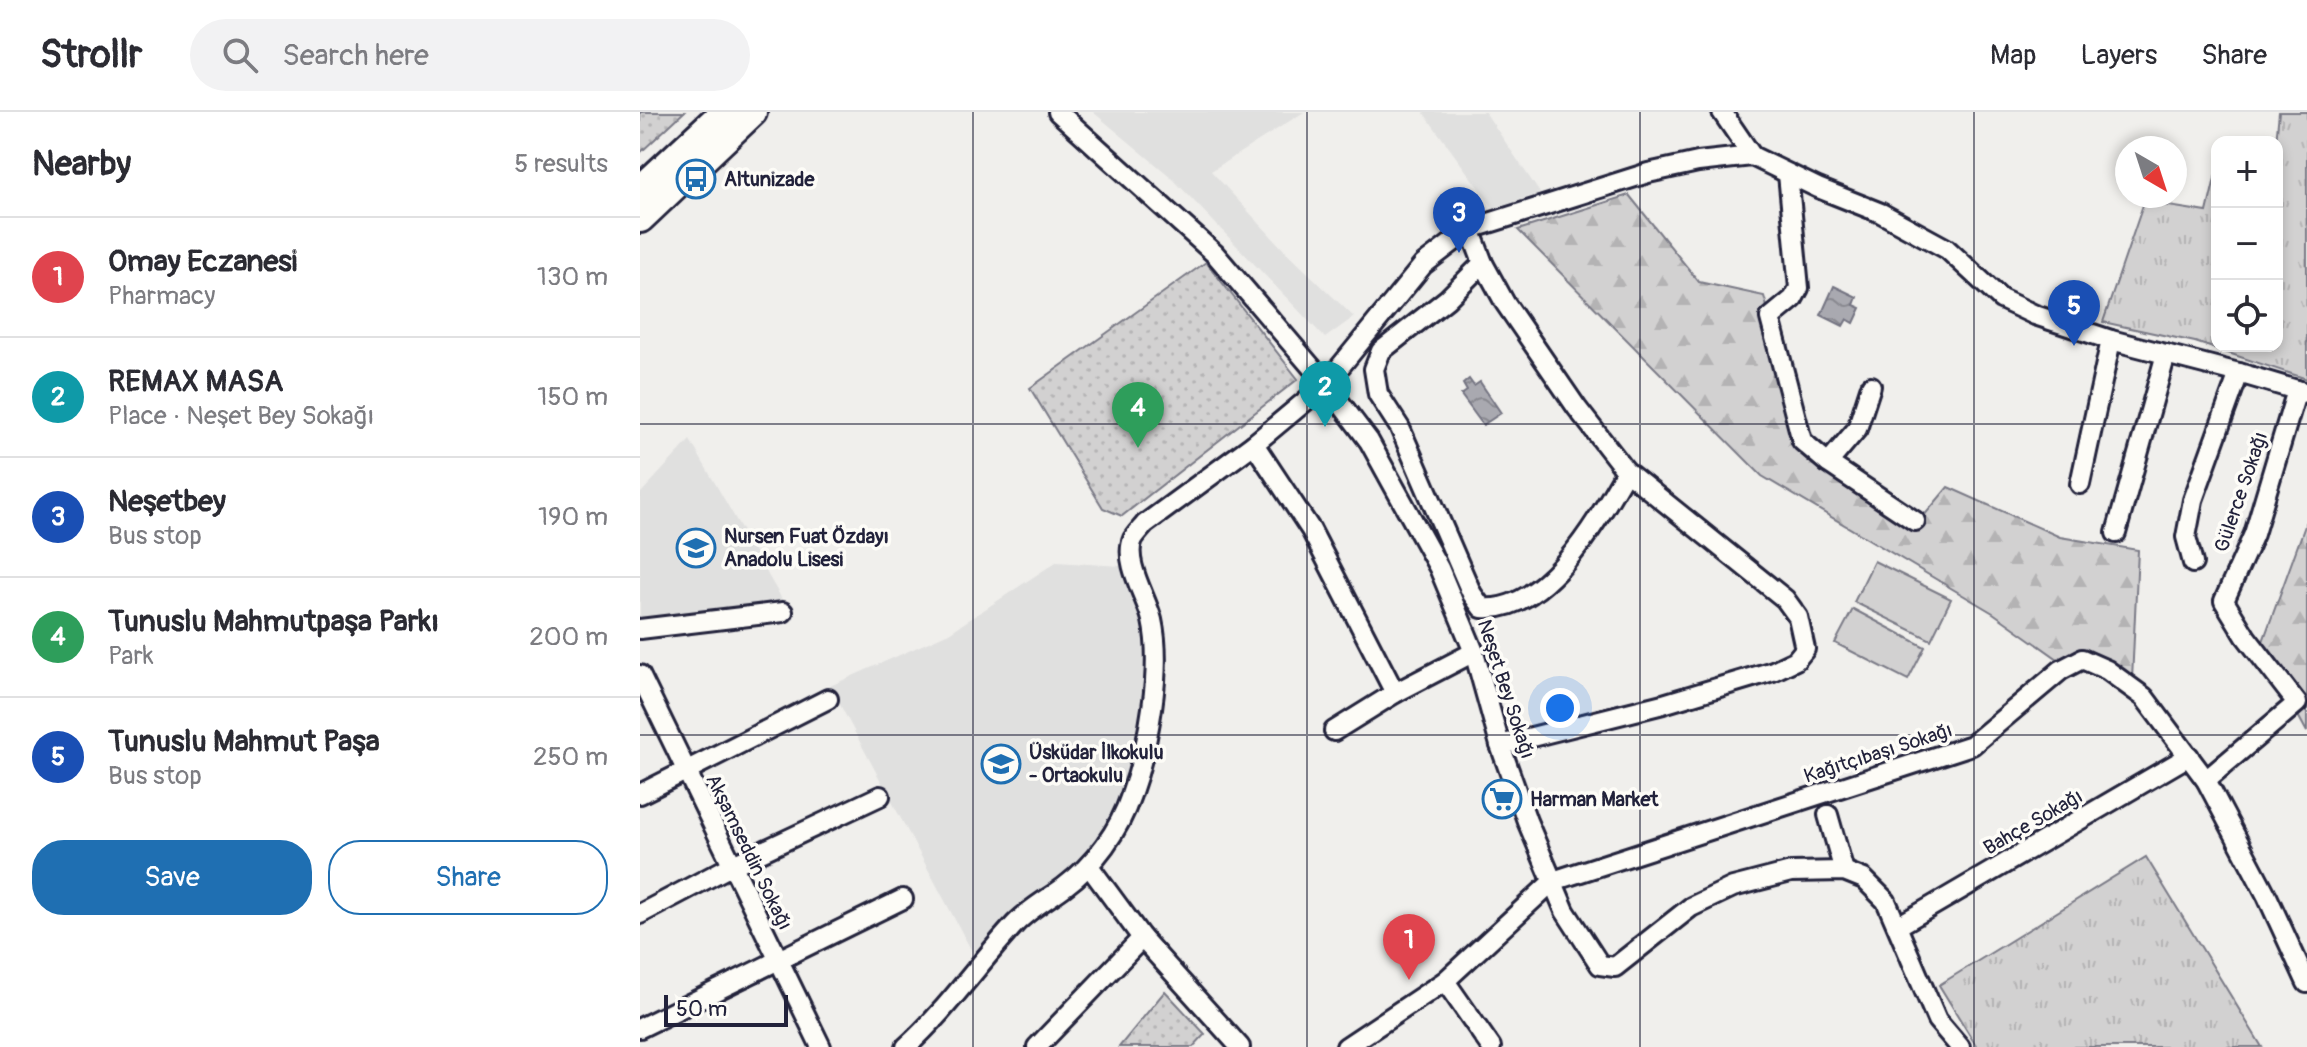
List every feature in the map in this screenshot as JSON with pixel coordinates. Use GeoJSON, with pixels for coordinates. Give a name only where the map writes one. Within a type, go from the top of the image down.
{"type":"FeatureCollection","features":[{"type":"Feature","properties":{"kind":"highway"},"geometry":{"type":"LineString","coordinates":[[640,169],[697,112]]}},
{"type":"Feature","properties":{"kind":"highway"},"geometry":{"type":"LineString","coordinates":[[640,192],[726,112]]}},
{"type":"Feature","properties":{"kind":"main road"},"geometry":{"type":"LineString","coordinates":[[640,218],[752,112]]}},
{"type":"Feature","properties":{"kind":"street","name":"Neşet Bey Sokağı"},"geometry":{"type":"LineString","coordinates":[[1058,112],[1215,254],[1326,384],[1369,441],[1439,568],[1474,652],[1500,745],[1565,911],[1600,965],[1615,967],[1691,907],[1733,887],[1791,872],[1844,871]]}},
{"type":"Feature","properties":{"kind":"street"},"geometry":{"type":"LineString","coordinates":[[1722,112],[1752,156],[1881,213],[1947,249],[2001,299],[2035,315],[2111,340],[2302,392]]}},
{"type":"Feature","properties":{"kind":"street"},"geometry":{"type":"LineString","coordinates":[[906,1047],[933,1023],[971,974],[1022,917],[1089,866],[1118,827],[1131,795],[1155,680],[1152,619],[1131,554],[1133,540],[1145,524],[1254,444],[1326,384],[1423,265],[1470,229],[1648,173],[1698,162],[1752,156]]}},
{"type":"Feature","properties":{"kind":"street"},"geometry":{"type":"LineString","coordinates":[[1788,174],[1799,288],[1793,299],[1770,318],[1802,441],[1828,463],[1915,521]]}},
{"type":"Feature","properties":{"kind":"street"},"geometry":{"type":"LineString","coordinates":[[1470,229],[1483,263],[1505,303],[1568,395],[1626,471],[1785,599],[1798,617],[1805,649],[1796,660],[1773,671],[1663,704],[1500,745]]}},
{"type":"Feature","properties":{"kind":"street"},"geometry":{"type":"LineString","coordinates":[[1483,263],[1447,299],[1381,351],[1374,369],[1378,394],[1400,428],[1472,594],[1482,608],[1498,610],[1536,589],[1557,572],[1593,529],[1626,471]]}},
{"type":"Feature","properties":{"kind":"street"},"geometry":{"type":"LineString","coordinates":[[2080,484],[2111,340]]}},
{"type":"Feature","properties":{"kind":"street"},"geometry":{"type":"LineString","coordinates":[[2116,533],[2166,354]]}},
{"type":"Feature","properties":{"kind":"street"},"geometry":{"type":"LineString","coordinates":[[2193,563],[2186,537],[2193,500],[2239,373]]}},
{"type":"Feature","properties":{"kind":"street"},"geometry":{"type":"LineString","coordinates":[[1828,463],[1857,429],[1871,386]]}},
{"type":"Feature","properties":{"kind":"street","name":"Gülerce Sokağı"},"geometry":{"type":"LineString","coordinates":[[2206,780],[2297,703],[2246,637],[2224,601],[2254,534],[2302,392]]}},
{"type":"Feature","properties":{"kind":"street"},"geometry":{"type":"LineString","coordinates":[[1254,444],[1311,530],[1395,693]]}},
{"type":"Feature","properties":{"kind":"street"},"geometry":{"type":"LineString","coordinates":[[640,629],[783,612]]}},
{"type":"Feature","properties":{"kind":"street"},"geometry":{"type":"LineString","coordinates":[[1334,731],[1395,693],[1474,652]]}},
{"type":"Feature","properties":{"kind":"street","name":"Kağıtçıbaşı Sokağı"},"geometry":{"type":"LineString","coordinates":[[1553,881],[1972,745],[2061,670],[2082,659],[2107,670],[2144,697],[2206,780],[2267,896],[2307,983]]}},
{"type":"Feature","properties":{"kind":"street","name":"Akşamseddin Sokağı"},"geometry":{"type":"LineString","coordinates":[[642,683],[821,1047]]}},
{"type":"Feature","properties":{"kind":"street"},"geometry":{"type":"LineString","coordinates":[[640,794],[828,699]]}},
{"type":"Feature","properties":{"kind":"street","name":"Bahçe Sokağı"},"geometry":{"type":"LineString","coordinates":[[1898,926],[2189,756]]}},
{"type":"Feature","properties":{"kind":"street"},"geometry":{"type":"LineString","coordinates":[[640,914],[731,866],[880,796]]}},
{"type":"Feature","properties":{"kind":"street"},"geometry":{"type":"LineString","coordinates":[[1828,815],[1844,871],[1864,879],[1886,901],[1937,1020],[1960,1047]]}},
{"type":"Feature","properties":{"kind":"street"},"geometry":{"type":"LineString","coordinates":[[1089,866],[1142,938],[1240,1047]]}},
{"type":"Feature","properties":{"kind":"street"},"geometry":{"type":"LineString","coordinates":[[1346,1047],[1445,981],[1553,881]]}},
{"type":"Feature","properties":{"kind":"street"},"geometry":{"type":"LineString","coordinates":[[640,1028],[903,899]]}},
{"type":"Feature","properties":{"kind":"street"},"geometry":{"type":"LineString","coordinates":[[1037,1047],[1142,938]]}},
{"type":"Feature","properties":{"kind":"street"},"geometry":{"type":"LineString","coordinates":[[1445,981],[1491,1047]]}},
{"type":"Feature","properties":{"kind":"shaded area"},"geometry":{"type":"Polygon","coordinates":[[[1093,112],[1304,112],[1211,171],[1284,250],[1354,317],[1325,338],[1171,177],[1093,112]]]}},
{"type":"Feature","properties":{"kind":"shaded area"},"geometry":{"type":"Polygon","coordinates":[[[1423,112],[1485,112],[1540,193],[1494,209],[1423,112]]]}},
{"type":"Feature","properties":{"kind":"shaded area","name":"Nursen Fuat Özdayı Anadolu Lisesi"},"geometry":{"type":"Polygon","coordinates":[[[690,440],[783,601],[640,618],[640,494],[690,440]]]}},
{"type":"Feature","properties":{"kind":"shaded area","name":"Üsküdar İlkokulu - Ortaokulu"},"geometry":{"type":"Polygon","coordinates":[[[1056,562],[1121,566],[1144,623],[1147,671],[1136,737],[1125,790],[1098,845],[1075,867],[1011,915],[975,957],[830,686],[949,633],[1056,562]]]}},
{"type":"Feature","properties":{"kind":"green space"},"geometry":{"type":"Polygon","coordinates":[[[640,112],[684,112],[640,153],[640,112]]]}},
{"type":"Feature","properties":{"kind":"green space"},"geometry":{"type":"Polygon","coordinates":[[[2279,112],[2307,112],[2307,379],[2225,352],[2283,352],[2283,136],[2277,136],[2279,112]]]}},
{"type":"Feature","properties":{"kind":"green space"},"geometry":{"type":"Polygon","coordinates":[[[1629,195],[1699,282],[1764,296],[1807,448],[1923,517],[1948,487],[2060,537],[2138,550],[2132,680],[2058,659],[1993,613],[1762,476],[1518,230],[1629,195]]]}},
{"type":"Feature","properties":{"kind":"green space"},"geometry":{"type":"Polygon","coordinates":[[[2211,195],[2211,347],[2103,322],[2142,208],[2182,208],[2207,212],[2211,195]]]}},
{"type":"Feature","properties":{"kind":"green space"},"geometry":{"type":"Polygon","coordinates":[[[1206,262],[1298,379],[1122,516],[1103,508],[1030,388],[1206,262]]]}},
{"type":"Feature","properties":{"kind":"green space"},"geometry":{"type":"Polygon","coordinates":[[[2307,520],[2307,732],[2261,647],[2307,520]]]}},
{"type":"Feature","properties":{"kind":"green space"},"geometry":{"type":"Polygon","coordinates":[[[1874,561],[1951,599],[1931,640],[1854,602],[1874,561]]]}},
{"type":"Feature","properties":{"kind":"green space"},"geometry":{"type":"Polygon","coordinates":[[[1853,609],[1925,647],[1908,680],[1835,643],[1853,609]]]}},
{"type":"Feature","properties":{"kind":"green space"},"geometry":{"type":"Polygon","coordinates":[[[2146,857],[2262,1047],[1977,1047],[1939,985],[2146,857]]]}},
{"type":"Feature","properties":{"kind":"green space"},"geometry":{"type":"Polygon","coordinates":[[[1165,991],[1205,1034],[1193,1047],[1119,1047],[1165,991]]]}},
{"type":"Feature","properties":{"kind":"water"},"geometry":{"type":"Polygon","coordinates":[[[1834,286],[1857,297],[1854,305],[1861,308],[1854,323],[1847,319],[1843,326],[1821,315],[1834,286]]]}},
{"type":"Feature","properties":{"kind":"water"},"geometry":{"type":"Polygon","coordinates":[[[1469,379],[1474,386],[1480,382],[1501,413],[1483,425],[1461,395],[1467,391],[1463,384],[1469,379]]]}},
{"type":"Feature","properties":{"kind":"place","name":"Altunizade"},"geometry":{"type":"Point","coordinates":[696,179]}},
{"type":"Feature","properties":{"kind":"place","name":"Neşetbey"},"geometry":{"type":"Point","coordinates":[1459,253]}},
{"type":"Feature","properties":{"kind":"place","name":"Tunuslu Mahmut Paşa"},"geometry":{"type":"Point","coordinates":[2074,346]}},
{"type":"Feature","properties":{"kind":"place","name":"REMAX MASA"},"geometry":{"type":"Point","coordinates":[1325,427]}},
{"type":"Feature","properties":{"kind":"place","name":"Tunuslu Mahmutpaşa Parkı"},"geometry":{"type":"Point","coordinates":[1138,448]}},
{"type":"Feature","properties":{"kind":"place","name":"Nursen Fuat Özdayı Anadolu Lisesi"},"geometry":{"type":"Point","coordinates":[696,548]}},
{"type":"Feature","properties":{"kind":"place","name":"Üsküdar İlkokulu - Ortaokulu"},"geometry":{"type":"Point","coordinates":[1001,764]}},
{"type":"Feature","properties":{"kind":"place","name":"Harman Market"},"geometry":{"type":"Point","coordinates":[1502,799]}},
{"type":"Feature","properties":{"kind":"place","name":"Omay Eczanesi"},"geometry":{"type":"Point","coordinates":[1409,980]}}]}
